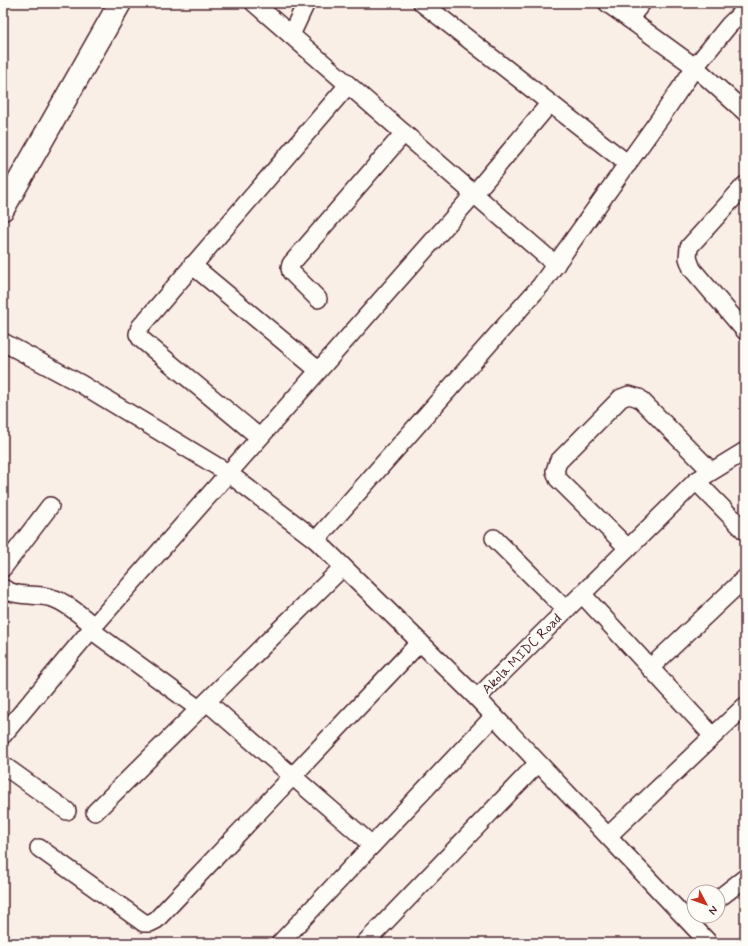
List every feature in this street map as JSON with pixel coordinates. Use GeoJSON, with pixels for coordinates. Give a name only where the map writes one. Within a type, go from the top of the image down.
{"type":"FeatureCollection","features":[{"type":"Feature","properties":{"kind":"main road"},"geometry":{"type":"LineString","coordinates":[[3,209],[120,3]]}},
{"type":"Feature","properties":{"kind":"street"},"geometry":{"type":"LineString","coordinates":[[254,3],[556,265]]}},
{"type":"Feature","properties":{"kind":"street"},"geometry":{"type":"LineString","coordinates":[[291,35],[306,3]]}},
{"type":"Feature","properties":{"kind":"street"},"geometry":{"type":"LineString","coordinates":[[422,3],[628,164]]}},
{"type":"Feature","properties":{"kind":"street"},"geometry":{"type":"LineString","coordinates":[[607,3],[695,67],[745,112]]}},
{"type":"Feature","properties":{"kind":"street"},"geometry":{"type":"LineString","coordinates":[[629,19],[642,3]]}},
{"type":"Feature","properties":{"kind":"street"},"geometry":{"type":"LineString","coordinates":[[316,540],[541,285],[686,83],[695,67],[729,25],[745,10]]}},
{"type":"Feature","properties":{"kind":"street"},"geometry":{"type":"LineString","coordinates":[[259,437],[142,339],[138,334],[140,327],[192,265],[348,84]]}},
{"type":"Feature","properties":{"kind":"street"},"geometry":{"type":"LineString","coordinates":[[3,734],[92,628],[474,194],[550,103]]}},
{"type":"Feature","properties":{"kind":"street"},"geometry":{"type":"LineString","coordinates":[[318,299],[291,272],[291,264],[404,133]]}},
{"type":"Feature","properties":{"kind":"street"},"geometry":{"type":"LineString","coordinates":[[745,185],[689,247],[688,258],[692,269],[745,331]]}},
{"type":"Feature","properties":{"kind":"street"},"geometry":{"type":"LineString","coordinates":[[192,265],[318,370]]}},
{"type":"Feature","properties":{"kind":"street"},"geometry":{"type":"LineString","coordinates":[[3,342],[81,384],[228,472],[316,540],[477,698]]}},
{"type":"Feature","properties":{"kind":"street"},"geometry":{"type":"LineString","coordinates":[[628,548],[558,479],[555,471],[558,462],[621,398],[629,395],[639,398],[711,472]]}},
{"type":"Feature","properties":{"kind":"street","name":"Akola MIDC Road"},"geometry":{"type":"LineString","coordinates":[[686,913],[608,836],[477,698],[696,481],[745,451]]}},
{"type":"Feature","properties":{"kind":"street"},"geometry":{"type":"LineString","coordinates":[[696,481],[745,531]]}},
{"type":"Feature","properties":{"kind":"street"},"geometry":{"type":"LineString","coordinates":[[3,568],[50,506]]}},
{"type":"Feature","properties":{"kind":"street"},"geometry":{"type":"LineString","coordinates":[[494,538],[566,610]]}},
{"type":"Feature","properties":{"kind":"street"},"geometry":{"type":"LineString","coordinates":[[95,812],[344,567]]}},
{"type":"Feature","properties":{"kind":"street"},"geometry":{"type":"LineString","coordinates":[[650,668],[745,578]]}},
{"type":"Feature","properties":{"kind":"street"},"geometry":{"type":"LineString","coordinates":[[3,588],[16,594],[48,597],[63,603],[92,628],[203,706],[293,776],[372,845]]}},
{"type":"Feature","properties":{"kind":"street"},"geometry":{"type":"LineString","coordinates":[[582,594],[713,736]]}},
{"type":"Feature","properties":{"kind":"street"},"geometry":{"type":"LineString","coordinates":[[39,848],[144,923],[150,923],[156,920],[420,642]]}},
{"type":"Feature","properties":{"kind":"street"},"geometry":{"type":"LineString","coordinates":[[608,836],[745,706]]}},
{"type":"Feature","properties":{"kind":"street"},"geometry":{"type":"LineString","coordinates":[[280,943],[494,716]]}},
{"type":"Feature","properties":{"kind":"street"},"geometry":{"type":"LineString","coordinates":[[365,943],[538,763]]}},
{"type":"Feature","properties":{"kind":"street"},"geometry":{"type":"LineString","coordinates":[[3,765],[67,811]]}},
{"type":"Feature","properties":{"kind":"street"},"geometry":{"type":"LineString","coordinates":[[726,893],[745,878]]}},
{"type":"Feature","properties":{"kind":"street","name":"Akola MIDC Road"},"geometry":{"type":"LineString","coordinates":[[696,924],[709,943]]}}]}
